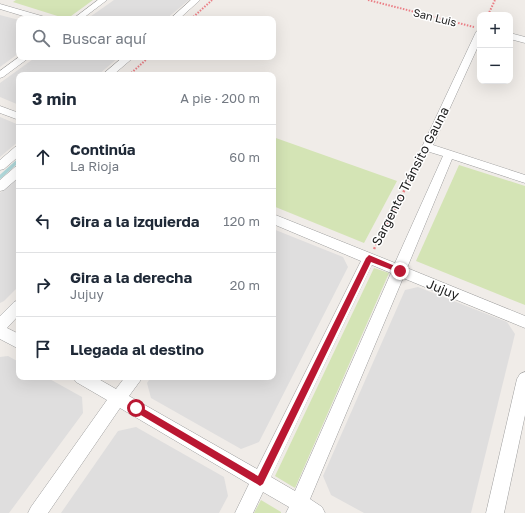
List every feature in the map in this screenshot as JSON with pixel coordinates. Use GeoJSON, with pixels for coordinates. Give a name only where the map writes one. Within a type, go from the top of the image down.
{"type":"FeatureCollection","features":[{"type":"Feature","properties":{"kind":"street"},"geometry":{"type":"LineString","coordinates":[[0,5],[8,0]]}},
{"type":"Feature","properties":{"kind":"street"},"geometry":{"type":"LineString","coordinates":[[81,16],[103,0]]}},
{"type":"Feature","properties":{"kind":"street"},"geometry":{"type":"LineString","coordinates":[[177,16],[196,0]]}},
{"type":"Feature","properties":{"kind":"street"},"geometry":{"type":"LineString","coordinates":[[0,5],[33,16]]}},
{"type":"Feature","properties":{"kind":"street"},"geometry":{"type":"LineString","coordinates":[[513,37],[525,40]]}},
{"type":"Feature","properties":{"kind":"street","name":"Sargento Tránsito Gauna"},"geometry":{"type":"LineString","coordinates":[[427,147],[477,39]]}},
{"type":"Feature","properties":{"kind":"street"},"geometry":{"type":"LineString","coordinates":[[0,75],[21,60]]}},
{"type":"Feature","properties":{"kind":"street"},"geometry":{"type":"LineString","coordinates":[[110,72],[125,60]]}},
{"type":"Feature","properties":{"kind":"street"},"geometry":{"type":"LineString","coordinates":[[0,109],[16,116]]}},
{"type":"Feature","properties":{"kind":"street"},"geometry":{"type":"LineString","coordinates":[[427,147],[525,179]]}},
{"type":"Feature","properties":{"kind":"street"},"geometry":{"type":"LineString","coordinates":[[0,166],[16,153]]}},
{"type":"Feature","properties":{"kind":"street","name":"Sargento Tránsito Gauna"},"geometry":{"type":"LineString","coordinates":[[297,508],[449,154]]}},
{"type":"Feature","properties":{"kind":"street"},"geometry":{"type":"LineString","coordinates":[[0,187],[16,173]]}},
{"type":"Feature","properties":{"kind":"street","name":"Jujuy"},"geometry":{"type":"LineString","coordinates":[[276,220],[525,322]]}},
{"type":"Feature","properties":{"kind":"street","name":"Sargento Tránsito Gauna"},"geometry":{"type":"LineString","coordinates":[[244,513],[369,258]]}},
{"type":"Feature","properties":{"kind":"street"},"geometry":{"type":"LineString","coordinates":[[0,325],[16,309]]}},
{"type":"Feature","properties":{"kind":"street"},"geometry":{"type":"LineString","coordinates":[[0,331],[16,340]]}},
{"type":"Feature","properties":{"kind":"street"},"geometry":{"type":"LineString","coordinates":[[495,513],[525,379]]}},
{"type":"Feature","properties":{"kind":"street"},"geometry":{"type":"LineString","coordinates":[[86,380],[260,481],[297,508],[316,513]]}},
{"type":"Feature","properties":{"kind":"street"},"geometry":{"type":"LineString","coordinates":[[37,513],[118,398],[133,380]]}},
{"type":"Feature","properties":{"kind":"path"},"geometry":{"type":"LineString","coordinates":[[194,16],[212,0]]}},
{"type":"Feature","properties":{"kind":"path","name":"San Luis"},"geometry":{"type":"LineString","coordinates":[[368,0],[477,27]]}},
{"type":"Feature","properties":{"kind":"path"},"geometry":{"type":"LineString","coordinates":[[489,12],[495,0]]}},
{"type":"Feature","properties":{"kind":"path"},"geometry":{"type":"LineString","coordinates":[[132,72],[146,60]]}},
{"type":"Feature","properties":{"kind":"path","name":"Sargento Tránsito Gauna"},"geometry":{"type":"LineString","coordinates":[[369,258],[427,147]]}},
{"type":"Feature","properties":{"kind":"shaded area"},"geometry":{"type":"Polygon","coordinates":[[[114,0],[189,0],[170,16],[91,16],[114,0]]]}},
{"type":"Feature","properties":{"kind":"shaded area"},"geometry":{"type":"Polygon","coordinates":[[[0,15],[16,19],[16,55],[0,67],[0,15]]]}},
{"type":"Feature","properties":{"kind":"shaded area"},"geometry":{"type":"Polygon","coordinates":[[[32,60],[116,60],[102,72],[16,72],[16,104],[0,97],[0,83],[32,60]]]}},
{"type":"Feature","properties":{"kind":"shaded area"},"geometry":{"type":"Polygon","coordinates":[[[0,117],[16,124],[16,144],[0,157],[0,117]]]}},
{"type":"Feature","properties":{"kind":"shaded area"},"geometry":{"type":"Polygon","coordinates":[[[16,179],[16,289],[0,303],[0,193],[16,179]]]}},
{"type":"Feature","properties":{"kind":"shaded area"},"geometry":{"type":"Polygon","coordinates":[[[276,230],[343,257],[348,267],[259,442],[241,449],[151,398],[147,383],[149,380],[276,380],[276,230]]]}},
{"type":"Feature","properties":{"kind":"shaded area"},"geometry":{"type":"Polygon","coordinates":[[[418,287],[507,322],[515,334],[471,513],[364,513],[331,495],[323,476],[405,290],[418,287]]]}},
{"type":"Feature","properties":{"kind":"shaded area"},"geometry":{"type":"Polygon","coordinates":[[[8,356],[16,360],[16,380],[51,380],[82,397],[83,413],[9,513],[0,513],[0,357],[8,356]]]}},
{"type":"Feature","properties":{"kind":"shaded area"},"geometry":{"type":"Polygon","coordinates":[[[136,427],[224,477],[228,496],[219,513],[61,513],[118,431],[136,427]]]}},
{"type":"Feature","properties":{"kind":"green space"},"geometry":{"type":"Polygon","coordinates":[[[16,0],[93,0],[71,16],[57,16],[13,2],[16,0]]]}},
{"type":"Feature","properties":{"kind":"green space"},"geometry":{"type":"Polygon","coordinates":[[[276,138],[397,181],[364,243],[276,207],[276,138]]]}},
{"type":"Feature","properties":{"kind":"green space"},"geometry":{"type":"Polygon","coordinates":[[[459,165],[525,186],[525,305],[416,261],[459,165]]]}},
{"type":"Feature","properties":{"kind":"green space"},"geometry":{"type":"Polygon","coordinates":[[[374,268],[389,273],[295,488],[275,476],[374,268]]]}},
{"type":"Feature","properties":{"kind":"green space"},"geometry":{"type":"Polygon","coordinates":[[[261,500],[281,512],[281,513],[254,513],[261,500]]]}},
{"type":"Feature","properties":{"kind":"waterway"},"geometry":{"type":"LineString","coordinates":[[0,177],[16,163]]}},
{"type":"Feature","properties":{"kind":"route"},"geometry":{"type":"LineString","coordinates":[[136,408],[260,481],[369,258],[400,271]]}}]}
